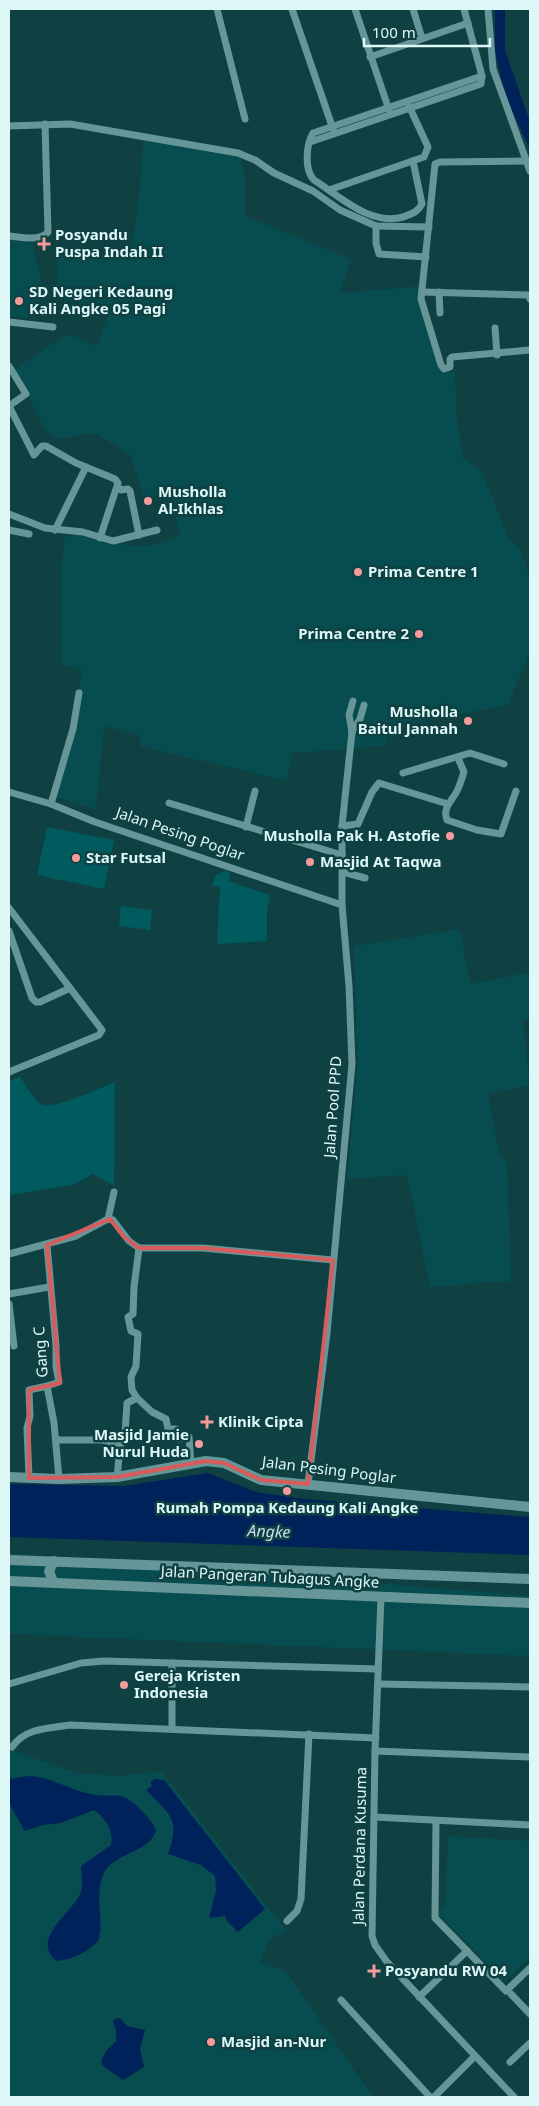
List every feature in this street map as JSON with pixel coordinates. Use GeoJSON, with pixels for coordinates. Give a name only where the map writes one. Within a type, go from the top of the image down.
{"type":"FeatureCollection","features":[{"type":"Feature","properties":{"kind":"main road","name":"Jalan Pesing Poglar"},"geometry":{"type":"LineString","coordinates":[[9,1478],[117,1477],[206,1460],[224,1463],[261,1480],[530,1507]]}},
{"type":"Feature","properties":{"kind":"main road","name":"Jalan Pangeran Tubagus Angke"},"geometry":{"type":"LineString","coordinates":[[9,1560],[530,1579]]}},
{"type":"Feature","properties":{"kind":"main road"},"geometry":{"type":"LineString","coordinates":[[53,1582],[49,1571],[54,1561]]}},
{"type":"Feature","properties":{"kind":"main road","name":"Jalan Pangeran Tubagus Angke"},"geometry":{"type":"LineString","coordinates":[[9,1581],[530,1603]]}},
{"type":"Feature","properties":{"kind":"street"},"geometry":{"type":"LineString","coordinates":[[217,9],[245,119]]}},
{"type":"Feature","properties":{"kind":"street"},"geometry":{"type":"LineString","coordinates":[[292,9],[333,129]]}},
{"type":"Feature","properties":{"kind":"street"},"geometry":{"type":"LineString","coordinates":[[355,9],[390,114]]}},
{"type":"Feature","properties":{"kind":"street"},"geometry":{"type":"LineString","coordinates":[[413,9],[422,38]]}},
{"type":"Feature","properties":{"kind":"street"},"geometry":{"type":"LineString","coordinates":[[413,161],[422,202],[419,210],[390,220],[373,218],[314,180],[308,172],[312,134],[411,108],[480,84],[482,76],[464,9]]}},
{"type":"Feature","properties":{"kind":"street"},"geometry":{"type":"LineString","coordinates":[[488,9],[493,69],[530,171]]}},
{"type":"Feature","properties":{"kind":"street"},"geometry":{"type":"LineString","coordinates":[[370,56],[468,23]]}},
{"type":"Feature","properties":{"kind":"street"},"geometry":{"type":"LineString","coordinates":[[333,129],[387,107],[482,76]]}},
{"type":"Feature","properties":{"kind":"street"},"geometry":{"type":"LineString","coordinates":[[330,190],[424,157],[428,149],[411,108],[406,101]]}},
{"type":"Feature","properties":{"kind":"street"},"geometry":{"type":"LineString","coordinates":[[9,236],[33,238],[47,234],[45,124]]}},
{"type":"Feature","properties":{"kind":"street"},"geometry":{"type":"LineString","coordinates":[[9,126],[70,124],[113,130],[238,154],[255,160],[274,173],[313,191],[340,210],[376,226],[428,227]]}},
{"type":"Feature","properties":{"kind":"street"},"geometry":{"type":"LineString","coordinates":[[526,161],[437,162],[428,227],[422,307],[442,367],[447,369],[450,367],[450,359],[452,357],[497,355],[530,350]]}},
{"type":"Feature","properties":{"kind":"street"},"geometry":{"type":"LineString","coordinates":[[376,226],[376,243],[379,254],[426,256]]}},
{"type":"Feature","properties":{"kind":"street"},"geometry":{"type":"LineString","coordinates":[[422,292],[528,295],[530,299]]}},
{"type":"Feature","properties":{"kind":"street"},"geometry":{"type":"LineString","coordinates":[[439,292],[440,313]]}},
{"type":"Feature","properties":{"kind":"street"},"geometry":{"type":"LineString","coordinates":[[9,322],[54,327]]}},
{"type":"Feature","properties":{"kind":"street"},"geometry":{"type":"LineString","coordinates":[[495,328],[497,355]]}},
{"type":"Feature","properties":{"kind":"street"},"geometry":{"type":"LineString","coordinates":[[9,366],[26,394],[9,406],[34,455],[43,446],[115,479],[118,483],[100,538]]}},
{"type":"Feature","properties":{"kind":"street"},"geometry":{"type":"LineString","coordinates":[[55,530],[86,467]]}},
{"type":"Feature","properties":{"kind":"street"},"geometry":{"type":"LineString","coordinates":[[118,487],[121,490],[128,489],[130,491],[139,535]]}},
{"type":"Feature","properties":{"kind":"street"},"geometry":{"type":"LineString","coordinates":[[9,514],[55,530],[83,532],[116,541],[157,530]]}},
{"type":"Feature","properties":{"kind":"street"},"geometry":{"type":"LineString","coordinates":[[9,530],[29,534]]}},
{"type":"Feature","properties":{"kind":"street"},"geometry":{"type":"LineString","coordinates":[[51,804],[73,729],[79,693]]}},
{"type":"Feature","properties":{"kind":"street","name":"Jalan Pool PPD"},"geometry":{"type":"LineString","coordinates":[[308,1484],[327,1333],[352,1064],[349,986],[342,905],[342,826],[352,732],[349,715],[353,701]]}},
{"type":"Feature","properties":{"kind":"street","name":"Jalan Pool PPD"},"geometry":{"type":"LineString","coordinates":[[352,732],[360,719],[364,705]]}},
{"type":"Feature","properties":{"kind":"street"},"geometry":{"type":"LineString","coordinates":[[403,773],[470,753],[504,764]]}},
{"type":"Feature","properties":{"kind":"street"},"geometry":{"type":"LineString","coordinates":[[458,758],[464,772],[457,791],[448,804],[447,820],[499,835],[502,833],[516,791]]}},
{"type":"Feature","properties":{"kind":"street"},"geometry":{"type":"LineString","coordinates":[[342,826],[358,824],[372,792],[379,783],[448,804]]}},
{"type":"Feature","properties":{"kind":"street","name":"Jalan Pesing Poglar"},"geometry":{"type":"LineString","coordinates":[[9,792],[51,804],[95,822],[342,905]]}},
{"type":"Feature","properties":{"kind":"street"},"geometry":{"type":"LineString","coordinates":[[246,827],[255,792]]}},
{"type":"Feature","properties":{"kind":"street"},"geometry":{"type":"LineString","coordinates":[[169,803],[342,855]]}},
{"type":"Feature","properties":{"kind":"street"},"geometry":{"type":"LineString","coordinates":[[343,872],[365,878]]}},
{"type":"Feature","properties":{"kind":"street"},"geometry":{"type":"LineString","coordinates":[[9,908],[101,1028],[102,1032],[10,1072],[9,1063]]}},
{"type":"Feature","properties":{"kind":"street"},"geometry":{"type":"LineString","coordinates":[[9,931],[32,998],[36,1002],[40,1002],[70,988]]}},
{"type":"Feature","properties":{"kind":"street"},"geometry":{"type":"LineString","coordinates":[[108,1219],[114,1192]]}},
{"type":"Feature","properties":{"kind":"street"},"geometry":{"type":"LineString","coordinates":[[9,1254],[47,1246],[82,1234],[108,1219],[113,1220],[129,1242],[139,1248],[203,1248],[333,1260]]}},
{"type":"Feature","properties":{"kind":"street","name":"Gang C"},"geometry":{"type":"LineString","coordinates":[[47,1246],[49,1287],[56,1344],[56,1367],[59,1382],[47,1386],[56,1440],[59,1479]]}},
{"type":"Feature","properties":{"kind":"street"},"geometry":{"type":"LineString","coordinates":[[139,1248],[133,1314],[128,1317],[131,1331],[138,1334],[136,1366],[131,1377],[132,1390],[137,1398],[152,1412],[165,1419],[168,1429],[176,1429],[179,1439],[189,1438],[191,1464]]}},
{"type":"Feature","properties":{"kind":"street"},"geometry":{"type":"LineString","coordinates":[[9,1294],[49,1287]]}},
{"type":"Feature","properties":{"kind":"street"},"geometry":{"type":"LineString","coordinates":[[9,1304],[14,1346]]}},
{"type":"Feature","properties":{"kind":"street"},"geometry":{"type":"LineString","coordinates":[[29,1478],[27,1428],[30,1416],[29,1390],[47,1386]]}},
{"type":"Feature","properties":{"kind":"street"},"geometry":{"type":"LineString","coordinates":[[117,1477],[121,1444],[126,1434],[127,1403],[137,1398]]}},
{"type":"Feature","properties":{"kind":"street"},"geometry":{"type":"LineString","coordinates":[[56,1440],[102,1440],[121,1444]]}},
{"type":"Feature","properties":{"kind":"street","name":"Jalan Perdana Kusuma"},"geometry":{"type":"LineString","coordinates":[[381,1597],[375,1751],[372,1936],[381,1954],[511,2096]]}},
{"type":"Feature","properties":{"kind":"street"},"geometry":{"type":"LineString","coordinates":[[9,1684],[81,1663],[104,1661],[378,1669]]}},
{"type":"Feature","properties":{"kind":"street"},"geometry":{"type":"LineString","coordinates":[[172,1663],[172,1728]]}},
{"type":"Feature","properties":{"kind":"street"},"geometry":{"type":"LineString","coordinates":[[378,1684],[530,1687]]}},
{"type":"Feature","properties":{"kind":"street"},"geometry":{"type":"LineString","coordinates":[[12,1747],[25,1734],[70,1725],[376,1738]]}},
{"type":"Feature","properties":{"kind":"street"},"geometry":{"type":"LineString","coordinates":[[287,1921],[297,1911],[301,1899],[309,1734]]}},
{"type":"Feature","properties":{"kind":"street"},"geometry":{"type":"LineString","coordinates":[[375,1751],[530,1757]]}},
{"type":"Feature","properties":{"kind":"street"},"geometry":{"type":"LineString","coordinates":[[374,1817],[530,1825]]}},
{"type":"Feature","properties":{"kind":"street"},"geometry":{"type":"LineString","coordinates":[[436,1821],[434,1913],[439,1923],[530,2014]]}},
{"type":"Feature","properties":{"kind":"street"},"geometry":{"type":"LineString","coordinates":[[419,1997],[467,1951]]}},
{"type":"Feature","properties":{"kind":"street"},"geometry":{"type":"LineString","coordinates":[[508,1992],[530,1968]]}},
{"type":"Feature","properties":{"kind":"street"},"geometry":{"type":"LineString","coordinates":[[341,2000],[432,2097],[475,2056]]}},
{"type":"Feature","properties":{"kind":"street"},"geometry":{"type":"LineString","coordinates":[[510,2062],[530,2043]]}},
{"type":"Feature","properties":{"kind":"highlighted area"},"geometry":{"type":"Polygon","coordinates":[[[110,1219],[124,1237],[139,1248],[203,1248],[333,1260],[308,1484],[261,1480],[224,1463],[206,1461],[117,1477],[29,1478],[29,1390],[60,1383],[47,1245],[110,1219]]]}},
{"type":"Feature","properties":{"kind":"shaded area"},"geometry":{"type":"Polygon","coordinates":[[[144,136],[240,157],[245,175],[245,216],[351,259],[340,293],[423,286],[421,304],[444,371],[455,372],[457,419],[463,459],[481,470],[510,541],[519,546],[530,578],[530,652],[508,705],[388,728],[386,746],[292,753],[287,781],[140,746],[139,735],[104,726],[96,809],[51,796],[73,727],[82,670],[62,664],[61,572],[65,536],[88,534],[114,543],[144,547],[180,536],[169,489],[144,499],[130,454],[94,433],[59,439],[45,430],[15,369],[67,334],[97,346],[109,312],[58,298],[57,252],[130,260],[139,197],[144,136]]]}},
{"type":"Feature","properties":{"kind":"shaded area"},"geometry":{"type":"Polygon","coordinates":[[[9,239],[33,243],[42,286],[41,296],[27,318],[9,316],[9,239]]]}},
{"type":"Feature","properties":{"kind":"shaded area","name":"Star Futsal"},"geometry":{"type":"Polygon","coordinates":[[[47,827],[114,840],[104,889],[37,875],[47,827]]]}},
{"type":"Feature","properties":{"kind":"shaded area"},"geometry":{"type":"Polygon","coordinates":[[[227,870],[230,875],[229,881],[270,895],[267,911],[267,941],[217,944],[220,887],[212,886],[216,875],[227,870]]]}},
{"type":"Feature","properties":{"kind":"shaded area"},"geometry":{"type":"Polygon","coordinates":[[[121,906],[152,910],[150,930],[119,926],[121,906]]]}},
{"type":"Feature","properties":{"kind":"shaded area"},"geometry":{"type":"Polygon","coordinates":[[[460,929],[470,984],[530,972],[530,1019],[523,1021],[530,1085],[488,1094],[500,1156],[507,1162],[511,1281],[430,1287],[407,1175],[347,1179],[358,1062],[354,946],[460,929]]]}},
{"type":"Feature","properties":{"kind":"shaded area"},"geometry":{"type":"Polygon","coordinates":[[[20,1077],[35,1099],[41,1104],[47,1105],[66,1101],[115,1082],[114,1186],[93,1174],[73,1185],[9,1195],[9,1081],[20,1077]]]}},
{"type":"Feature","properties":{"kind":"shaded area"},"geometry":{"type":"Polygon","coordinates":[[[9,1553],[530,1596],[530,1656],[9,1634],[9,1553]]]}},
{"type":"Feature","properties":{"kind":"shaded area"},"geometry":{"type":"Polygon","coordinates":[[[9,1749],[77,1773],[118,1776],[161,1771],[287,1931],[270,1939],[260,1962],[286,1971],[373,2097],[9,2097],[9,1749]]]}},
{"type":"Feature","properties":{"kind":"shaded area"},"geometry":{"type":"Polygon","coordinates":[[[448,1836],[530,1841],[530,1957],[505,1982],[438,1914],[445,1905],[448,1836]]]}},
{"type":"Feature","properties":{"kind":"water"},"geometry":{"type":"Polygon","coordinates":[[[495,9],[505,9],[505,50],[530,122],[530,149],[505,95],[495,51],[495,9]]]}},
{"type":"Feature","properties":{"kind":"water","name":"Angke"},"geometry":{"type":"Polygon","coordinates":[[[208,1473],[256,1492],[305,1499],[530,1517],[530,1555],[9,1537],[9,1484],[124,1486],[208,1473]]]}},
{"type":"Feature","properties":{"kind":"water"},"geometry":{"type":"Polygon","coordinates":[[[29,1776],[47,1779],[99,1796],[124,1797],[143,1811],[156,1831],[152,1839],[146,1844],[108,1867],[100,1884],[100,1933],[98,1941],[79,1955],[63,1960],[57,1961],[50,1953],[48,1944],[50,1936],[80,1894],[82,1884],[81,1866],[111,1845],[111,1834],[105,1821],[94,1810],[61,1823],[43,1825],[25,1831],[9,1803],[9,1779],[29,1776]]]}},
{"type":"Feature","properties":{"kind":"water"},"geometry":{"type":"Polygon","coordinates":[[[155,1779],[164,1780],[265,1909],[238,1932],[227,1921],[225,1916],[209,1918],[216,1891],[215,1876],[201,1865],[168,1854],[173,1832],[171,1818],[146,1790],[152,1786],[150,1782],[155,1779]]]}},
{"type":"Feature","properties":{"kind":"water"},"geometry":{"type":"Polygon","coordinates":[[[120,2018],[127,2026],[145,2030],[140,2049],[144,2067],[123,2080],[103,2066],[101,2062],[106,2051],[116,2041],[116,2030],[113,2022],[115,2019],[120,2018]]]}},
{"type":"Feature","properties":{"kind":"place","name":"Posyandu Puspa Indah II"},"geometry":{"type":"Point","coordinates":[44,244]}},
{"type":"Feature","properties":{"kind":"place","name":"SD Negeri Kedaung Kali Angke 05 Pagi"},"geometry":{"type":"Point","coordinates":[19,301]}},
{"type":"Feature","properties":{"kind":"place","name":"Musholla Al-Ikhlas"},"geometry":{"type":"Point","coordinates":[148,501]}},
{"type":"Feature","properties":{"kind":"place","name":"Prima Centre 1"},"geometry":{"type":"Point","coordinates":[358,572]}},
{"type":"Feature","properties":{"kind":"place","name":"Prima Centre 2"},"geometry":{"type":"Point","coordinates":[419,634]}},
{"type":"Feature","properties":{"kind":"place","name":"Musholla Baitul Jannah"},"geometry":{"type":"Point","coordinates":[468,721]}},
{"type":"Feature","properties":{"kind":"place","name":"Musholla Pak H. Astofie"},"geometry":{"type":"Point","coordinates":[450,836]}},
{"type":"Feature","properties":{"kind":"place","name":"Star Futsal"},"geometry":{"type":"Point","coordinates":[76,858]}},
{"type":"Feature","properties":{"kind":"place","name":"Masjid At Taqwa"},"geometry":{"type":"Point","coordinates":[310,862]}},
{"type":"Feature","properties":{"kind":"place","name":"Klinik Cipta"},"geometry":{"type":"Point","coordinates":[207,1422]}},
{"type":"Feature","properties":{"kind":"place","name":"Masjid Jamie Nurul Huda"},"geometry":{"type":"Point","coordinates":[199,1444]}},
{"type":"Feature","properties":{"kind":"place","name":"Rumah Pompa Kedaung Kali Angke"},"geometry":{"type":"Point","coordinates":[287,1491]}},
{"type":"Feature","properties":{"kind":"place","name":"Gereja Kristen Indonesia"},"geometry":{"type":"Point","coordinates":[124,1685]}},
{"type":"Feature","properties":{"kind":"place","name":"Posyandu RW 04"},"geometry":{"type":"Point","coordinates":[374,1971]}},
{"type":"Feature","properties":{"kind":"place","name":"Masjid an-Nur"},"geometry":{"type":"Point","coordinates":[211,2042]}}]}
